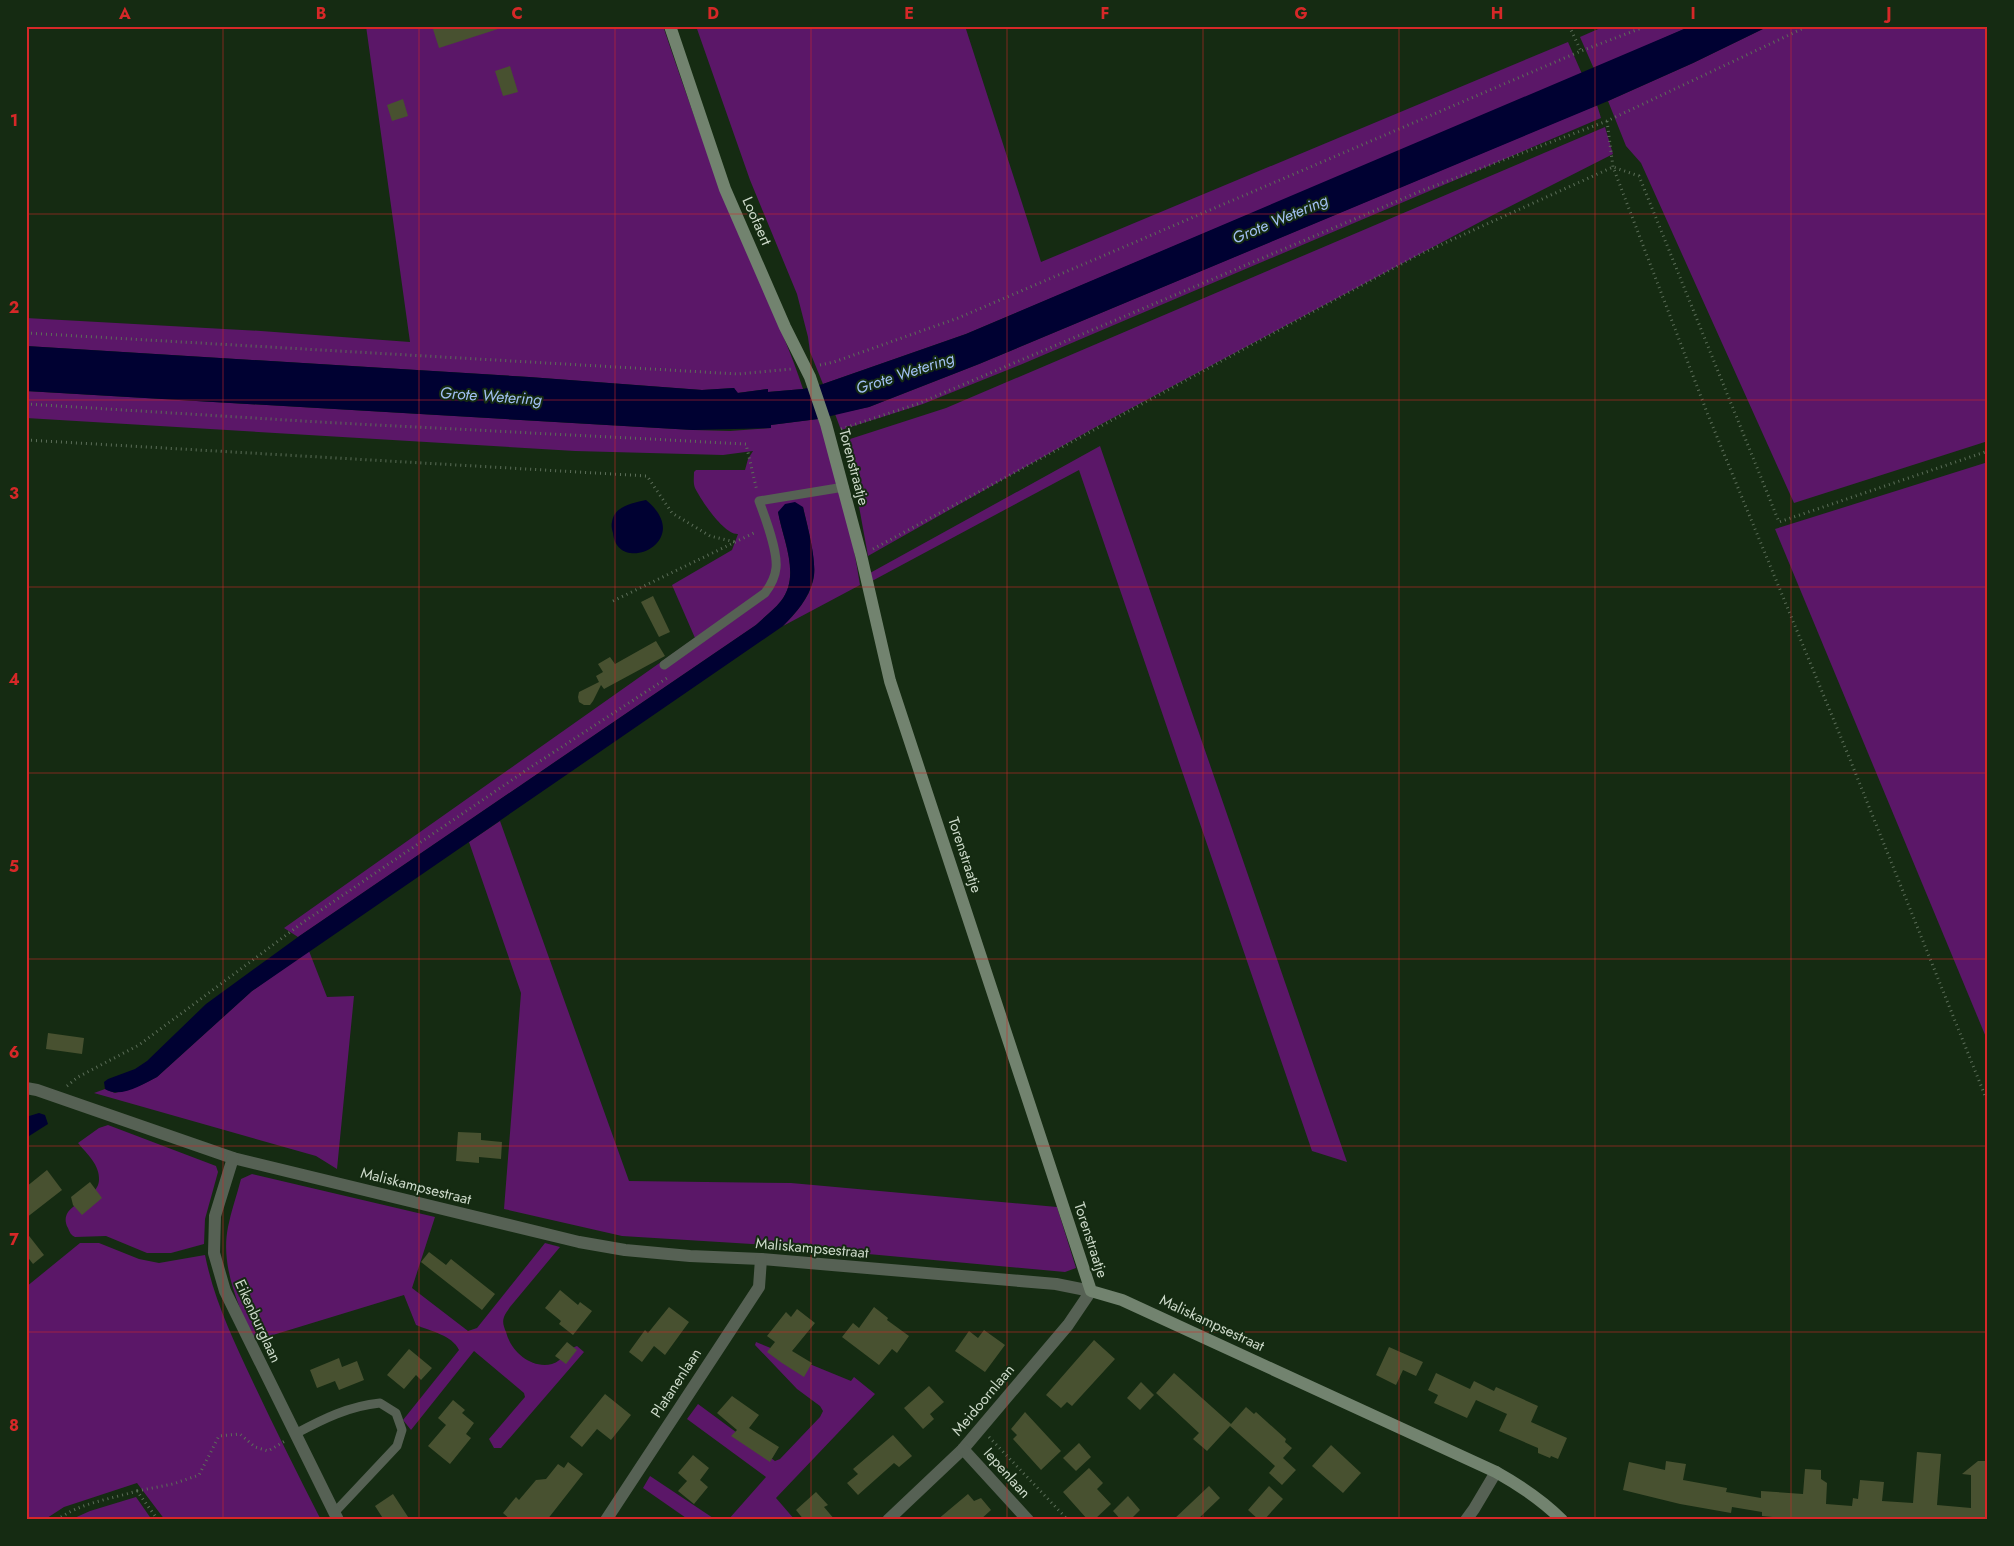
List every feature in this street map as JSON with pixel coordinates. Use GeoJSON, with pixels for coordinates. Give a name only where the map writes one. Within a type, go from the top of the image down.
{"type":"FeatureCollection","features":[{"type":"Feature","properties":{"kind":"street","name":"Loofaert"},"geometry":{"type":"LineString","coordinates":[[670,26],[725,189],[785,327],[808,372],[827,428]]}},
{"type":"Feature","properties":{"kind":"street","name":"Torenstraatje"},"geometry":{"type":"LineString","coordinates":[[827,428],[861,555],[890,681],[1091,1291]]}},
{"type":"Feature","properties":{"kind":"street","name":"Maliskampsestraat"},"geometry":{"type":"LineString","coordinates":[[26,1088],[55,1096],[233,1158],[579,1242],[625,1250],[761,1259],[1056,1284],[1091,1291],[1122,1300],[1496,1472],[1540,1499],[1562,1520]]}},
{"type":"Feature","properties":{"kind":"street","name":"Eikenburglaan"},"geometry":{"type":"LineString","coordinates":[[233,1158],[215,1216],[214,1253],[224,1291],[336,1516]]}},
{"type":"Feature","properties":{"kind":"street","name":"Platanenlaan"},"geometry":{"type":"LineString","coordinates":[[606,1520],[758,1287],[761,1259]]}},
{"type":"Feature","properties":{"kind":"street","name":"Meidoornlaan"},"geometry":{"type":"LineString","coordinates":[[888,1520],[963,1449],[1068,1325],[1091,1291]]}},
{"type":"Feature","properties":{"kind":"street","name":"Iepenlaan"},"geometry":{"type":"LineString","coordinates":[[963,1449],[1028,1520]]}},
{"type":"Feature","properties":{"kind":"street"},"geometry":{"type":"LineString","coordinates":[[1466,1520],[1496,1472]]}},
{"type":"Feature","properties":{"kind":"lane"},"geometry":{"type":"LineString","coordinates":[[664,665],[765,593],[773,582],[776,566],[768,526],[760,501],[844,487]]}},
{"type":"Feature","properties":{"kind":"lane","name":"Eikenburglaan"},"geometry":{"type":"LineString","coordinates":[[295,1434],[329,1416],[359,1405],[380,1403],[396,1413],[402,1430],[397,1446],[336,1516]]}},
{"type":"Feature","properties":{"kind":"path"},"geometry":{"type":"LineString","coordinates":[[1569,26],[1581,52]]}},
{"type":"Feature","properties":{"kind":"path"},"geometry":{"type":"LineString","coordinates":[[26,333],[738,374],[808,372],[958,318],[1581,52],[1647,26]]}},
{"type":"Feature","properties":{"kind":"path"},"geometry":{"type":"LineString","coordinates":[[827,428],[917,404],[1412,195],[1606,121],[1808,26]]}},
{"type":"Feature","properties":{"kind":"path"},"geometry":{"type":"LineString","coordinates":[[1606,121],[1613,167],[1708,415],[1849,756],[1988,1103]]}},
{"type":"Feature","properties":{"kind":"path"},"geometry":{"type":"LineString","coordinates":[[861,555],[1416,256],[1613,167],[1639,176],[1779,522],[1988,451]]}},
{"type":"Feature","properties":{"kind":"path"},"geometry":{"type":"LineString","coordinates":[[26,404],[319,422],[746,444],[760,501]]}},
{"type":"Feature","properties":{"kind":"path"},"geometry":{"type":"LineString","coordinates":[[26,440],[647,476],[672,513],[710,536],[734,542]]}},
{"type":"Feature","properties":{"kind":"path"},"geometry":{"type":"LineString","coordinates":[[613,601],[768,526]]}},
{"type":"Feature","properties":{"kind":"path"},"geometry":{"type":"LineString","coordinates":[[55,1096],[78,1077],[139,1045],[305,921],[528,769],[668,678]]}},
{"type":"Feature","properties":{"kind":"path"},"geometry":{"type":"LineString","coordinates":[[980,1428],[1068,1520]]}},
{"type":"Feature","properties":{"kind":"path"},"geometry":{"type":"LineString","coordinates":[[57,1520],[65,1514],[86,1506],[137,1491],[173,1484],[199,1475],[219,1436],[240,1434],[255,1448],[268,1451],[295,1434]]}},
{"type":"Feature","properties":{"kind":"path"},"geometry":{"type":"LineString","coordinates":[[137,1491],[158,1520]]}},
{"type":"Feature","properties":{"kind":"shaded area"},"geometry":{"type":"Polygon","coordinates":[[[366,26],[663,26],[716,175],[803,389],[768,392],[768,389],[737,393],[734,388],[702,390],[529,377],[26,346],[26,318],[261,331],[410,342],[366,26]]]}},
{"type":"Feature","properties":{"kind":"shaded area"},"geometry":{"type":"Polygon","coordinates":[[[696,26],[965,26],[1041,262],[1568,42],[1582,74],[966,334],[823,384],[810,352],[797,294],[750,180],[696,26]]]}},
{"type":"Feature","properties":{"kind":"shaded area"},"geometry":{"type":"Polygon","coordinates":[[[1605,26],[1691,26],[1594,69],[1580,37],[1605,26]]]}},
{"type":"Feature","properties":{"kind":"shaded area"},"geometry":{"type":"Polygon","coordinates":[[[1769,26],[1988,26],[1988,441],[1794,503],[1641,163],[1626,146],[1608,101],[1769,26]]]}},
{"type":"Feature","properties":{"kind":"shaded area"},"geometry":{"type":"Polygon","coordinates":[[[1597,105],[1601,118],[1020,365],[923,404],[841,430],[835,414],[869,407],[979,364],[1597,105]]]}},
{"type":"Feature","properties":{"kind":"shaded area"},"geometry":{"type":"Polygon","coordinates":[[[1605,127],[1613,154],[1493,215],[1094,428],[868,556],[847,440],[946,408],[1605,127]]]}},
{"type":"Feature","properties":{"kind":"shaded area"},"geometry":{"type":"Polygon","coordinates":[[[26,391],[693,430],[730,431],[771,428],[770,425],[818,419],[844,501],[860,585],[783,626],[805,599],[813,581],[814,565],[803,507],[778,512],[789,558],[790,580],[787,591],[781,601],[756,625],[298,937],[284,928],[695,638],[672,585],[732,550],[738,534],[726,529],[702,500],[695,488],[694,472],[696,470],[745,470],[748,459],[753,451],[723,455],[575,451],[26,418],[26,391]]]}},
{"type":"Feature","properties":{"kind":"shaded area"},"geometry":{"type":"Polygon","coordinates":[[[1100,446],[1347,1162],[1312,1151],[1079,470],[872,581],[870,573],[1100,446]]]}},
{"type":"Feature","properties":{"kind":"shaded area"},"geometry":{"type":"Polygon","coordinates":[[[1988,462],[1988,1042],[1775,529],[1988,462]]]}},
{"type":"Feature","properties":{"kind":"shaded area"},"geometry":{"type":"Polygon","coordinates":[[[500,821],[629,1181],[791,1183],[1057,1207],[1076,1268],[1065,1272],[770,1245],[622,1236],[504,1209],[521,993],[469,842],[500,821]]]}},
{"type":"Feature","properties":{"kind":"shaded area"},"geometry":{"type":"Polygon","coordinates":[[[309,951],[327,997],[354,996],[337,1169],[316,1156],[94,1093],[105,1089],[115,1093],[141,1085],[157,1077],[252,991],[309,951]]]}},
{"type":"Feature","properties":{"kind":"shaded area"},"geometry":{"type":"Polygon","coordinates":[[[108,1125],[216,1166],[218,1172],[205,1219],[204,1244],[171,1253],[147,1253],[106,1236],[75,1237],[71,1234],[66,1220],[68,1213],[92,1193],[97,1187],[99,1180],[95,1165],[78,1143],[99,1128],[108,1125]]]}},
{"type":"Feature","properties":{"kind":"shaded area"},"geometry":{"type":"Polygon","coordinates":[[[252,1174],[435,1217],[412,1288],[468,1331],[477,1328],[545,1243],[560,1247],[510,1307],[503,1321],[512,1346],[523,1357],[537,1364],[552,1364],[577,1346],[584,1352],[501,1448],[494,1448],[489,1439],[525,1397],[524,1393],[474,1351],[411,1430],[403,1420],[459,1350],[446,1337],[416,1325],[404,1295],[253,1341],[232,1286],[226,1242],[229,1221],[241,1179],[252,1174]]]}},
{"type":"Feature","properties":{"kind":"shaded area"},"geometry":{"type":"Polygon","coordinates":[[[80,1243],[99,1243],[139,1259],[159,1263],[205,1255],[213,1288],[231,1334],[321,1520],[165,1520],[137,1483],[64,1507],[44,1520],[26,1520],[26,1287],[80,1243]]]}},
{"type":"Feature","properties":{"kind":"shaded area"},"geometry":{"type":"Polygon","coordinates":[[[756,1342],[851,1381],[854,1377],[875,1394],[776,1498],[795,1520],[728,1520],[766,1477],[687,1419],[698,1404],[775,1461],[780,1459],[820,1417],[823,1411],[820,1406],[797,1389],[755,1345],[756,1342]]]}},
{"type":"Feature","properties":{"kind":"shaded area"},"geometry":{"type":"Polygon","coordinates":[[[650,1476],[716,1520],[689,1520],[643,1488],[650,1476]]]}},
{"type":"Feature","properties":{"kind":"shaded area"},"geometry":{"type":"Polygon","coordinates":[[[136,1497],[152,1520],[70,1520],[90,1511],[136,1497]]]}},
{"type":"Feature","properties":{"kind":"water","name":"Grote Wetering"},"geometry":{"type":"Polygon","coordinates":[[[1691,26],[1769,26],[1608,101],[979,364],[869,407],[818,419],[771,425],[771,428],[693,430],[26,391],[26,346],[529,377],[702,390],[734,388],[738,393],[768,389],[768,392],[803,389],[823,384],[966,334],[1691,26]]]}},
{"type":"Feature","properties":{"kind":"water"},"geometry":{"type":"Polygon","coordinates":[[[646,500],[659,515],[663,529],[659,540],[650,549],[639,553],[627,552],[618,546],[613,533],[612,523],[614,517],[616,512],[625,506],[646,500]]]}},
{"type":"Feature","properties":{"kind":"water"},"geometry":{"type":"Polygon","coordinates":[[[795,502],[803,507],[811,544],[814,573],[811,587],[805,599],[783,626],[252,991],[157,1077],[138,1087],[124,1091],[111,1092],[105,1089],[104,1082],[135,1069],[147,1061],[206,1004],[298,937],[756,625],[781,601],[787,591],[790,580],[789,558],[778,512],[785,504],[795,502]]]}},
{"type":"Feature","properties":{"kind":"water"},"geometry":{"type":"Polygon","coordinates":[[[39,1113],[45,1115],[48,1124],[26,1138],[26,1117],[39,1113]]]}},
{"type":"Feature","properties":{"kind":"building"},"geometry":{"type":"Polygon","coordinates":[[[432,26],[498,26],[498,29],[439,48],[432,26]]]}},
{"type":"Feature","properties":{"kind":"building"},"geometry":{"type":"Polygon","coordinates":[[[510,66],[518,92],[503,96],[495,71],[510,66]]]}},
{"type":"Feature","properties":{"kind":"building"},"geometry":{"type":"Polygon","coordinates":[[[403,99],[408,116],[392,121],[387,105],[403,99]]]}},
{"type":"Feature","properties":{"kind":"building"},"geometry":{"type":"Polygon","coordinates":[[[653,596],[670,632],[659,637],[641,602],[653,596]]]}},
{"type":"Feature","properties":{"kind":"building"},"geometry":{"type":"Polygon","coordinates":[[[656,641],[665,656],[604,689],[601,685],[590,705],[584,705],[579,702],[579,692],[599,682],[596,676],[603,672],[598,664],[610,657],[615,664],[656,641]]]}},
{"type":"Feature","properties":{"kind":"building"},"geometry":{"type":"Polygon","coordinates":[[[48,1033],[84,1038],[82,1054],[46,1049],[48,1033]]]}},
{"type":"Feature","properties":{"kind":"building"},"geometry":{"type":"Polygon","coordinates":[[[458,1132],[481,1133],[481,1140],[502,1142],[501,1159],[479,1157],[479,1163],[456,1161],[458,1132]]]}},
{"type":"Feature","properties":{"kind":"building"},"geometry":{"type":"Polygon","coordinates":[[[47,1170],[62,1190],[26,1218],[26,1187],[47,1170]]]}},
{"type":"Feature","properties":{"kind":"building"},"geometry":{"type":"Polygon","coordinates":[[[90,1182],[102,1198],[82,1215],[73,1205],[71,1197],[90,1182]]]}},
{"type":"Feature","properties":{"kind":"building"},"geometry":{"type":"Polygon","coordinates":[[[26,1232],[44,1255],[33,1264],[26,1255],[26,1232]]]}},
{"type":"Feature","properties":{"kind":"building"},"geometry":{"type":"Polygon","coordinates":[[[429,1252],[446,1265],[451,1259],[495,1294],[482,1310],[421,1262],[429,1252]]]}},
{"type":"Feature","properties":{"kind":"building"},"geometry":{"type":"Polygon","coordinates":[[[560,1290],[578,1305],[580,1302],[592,1311],[573,1335],[559,1324],[561,1321],[545,1308],[560,1290]]]}},
{"type":"Feature","properties":{"kind":"building"},"geometry":{"type":"Polygon","coordinates":[[[669,1307],[689,1322],[665,1355],[654,1346],[642,1362],[629,1352],[645,1330],[648,1333],[669,1307]]]}},
{"type":"Feature","properties":{"kind":"building"},"geometry":{"type":"Polygon","coordinates":[[[874,1307],[888,1318],[887,1320],[909,1336],[897,1353],[892,1349],[879,1365],[842,1337],[853,1323],[859,1328],[874,1307]]]}},
{"type":"Feature","properties":{"kind":"building"},"geometry":{"type":"Polygon","coordinates":[[[797,1309],[815,1323],[792,1351],[812,1363],[804,1377],[767,1352],[775,1342],[767,1336],[786,1312],[791,1317],[797,1309]]]}},
{"type":"Feature","properties":{"kind":"building"},"geometry":{"type":"Polygon","coordinates":[[[984,1330],[1005,1345],[985,1372],[955,1351],[969,1331],[978,1338],[984,1330]]]}},
{"type":"Feature","properties":{"kind":"building"},"geometry":{"type":"Polygon","coordinates":[[[1094,1340],[1115,1359],[1072,1406],[1067,1402],[1061,1408],[1046,1395],[1094,1340]]]}},
{"type":"Feature","properties":{"kind":"building"},"geometry":{"type":"Polygon","coordinates":[[[567,1342],[577,1350],[566,1364],[555,1356],[567,1342]]]}},
{"type":"Feature","properties":{"kind":"building"},"geometry":{"type":"Polygon","coordinates":[[[1389,1347],[1423,1362],[1416,1376],[1403,1370],[1396,1385],[1376,1375],[1389,1347]]]}},
{"type":"Feature","properties":{"kind":"building"},"geometry":{"type":"Polygon","coordinates":[[[409,1349],[432,1368],[421,1380],[416,1375],[404,1389],[387,1375],[409,1349]]]}},
{"type":"Feature","properties":{"kind":"building"},"geometry":{"type":"Polygon","coordinates":[[[339,1358],[342,1367],[357,1361],[364,1380],[339,1390],[335,1381],[317,1388],[310,1370],[339,1358]]]}},
{"type":"Feature","properties":{"kind":"building"},"geometry":{"type":"Polygon","coordinates":[[[1174,1373],[1231,1424],[1246,1407],[1254,1414],[1256,1412],[1286,1439],[1285,1442],[1292,1448],[1283,1458],[1296,1470],[1282,1485],[1269,1473],[1275,1466],[1230,1426],[1207,1451],[1193,1439],[1199,1433],[1156,1393],[1174,1373]]]}},
{"type":"Feature","properties":{"kind":"building"},"geometry":{"type":"Polygon","coordinates":[[[1436,1373],[1470,1389],[1474,1381],[1494,1391],[1496,1387],[1538,1406],[1531,1422],[1567,1438],[1558,1459],[1538,1453],[1538,1448],[1499,1431],[1507,1414],[1476,1400],[1467,1418],[1434,1403],[1438,1395],[1428,1390],[1436,1373]]]}},
{"type":"Feature","properties":{"kind":"building"},"geometry":{"type":"Polygon","coordinates":[[[1141,1382],[1154,1395],[1140,1410],[1127,1398],[1141,1382]]]}},
{"type":"Feature","properties":{"kind":"building"},"geometry":{"type":"Polygon","coordinates":[[[929,1386],[944,1402],[930,1414],[934,1419],[923,1429],[904,1408],[929,1386]]]}},
{"type":"Feature","properties":{"kind":"building"},"geometry":{"type":"Polygon","coordinates":[[[605,1394],[631,1415],[611,1440],[597,1429],[582,1447],[570,1437],[605,1394]]]}},
{"type":"Feature","properties":{"kind":"building"},"geometry":{"type":"Polygon","coordinates":[[[732,1396],[759,1415],[749,1428],[779,1447],[770,1462],[731,1436],[737,1430],[717,1413],[732,1396]]]}},
{"type":"Feature","properties":{"kind":"building"},"geometry":{"type":"Polygon","coordinates":[[[453,1400],[465,1410],[462,1413],[474,1423],[466,1434],[471,1438],[450,1464],[428,1446],[446,1425],[438,1418],[453,1400]]]}},
{"type":"Feature","properties":{"kind":"building"},"geometry":{"type":"Polygon","coordinates":[[[1025,1412],[1061,1451],[1041,1470],[1013,1439],[1017,1435],[1011,1429],[1025,1412]]]}},
{"type":"Feature","properties":{"kind":"building"},"geometry":{"type":"Polygon","coordinates":[[[893,1435],[912,1456],[899,1467],[894,1463],[858,1495],[847,1483],[858,1474],[853,1469],[893,1435]]]}},
{"type":"Feature","properties":{"kind":"building"},"geometry":{"type":"Polygon","coordinates":[[[1079,1443],[1091,1457],[1076,1471],[1063,1458],[1079,1443]]]}},
{"type":"Feature","properties":{"kind":"building"},"geometry":{"type":"Polygon","coordinates":[[[1331,1445],[1361,1473],[1343,1493],[1312,1466],[1331,1445]]]}},
{"type":"Feature","properties":{"kind":"building"},"geometry":{"type":"Polygon","coordinates":[[[1917,1452],[1941,1454],[1937,1505],[1971,1508],[1971,1475],[1962,1474],[1978,1461],[1988,1461],[1988,1520],[1807,1520],[1782,1518],[1762,1516],[1762,1512],[1732,1507],[1731,1513],[1680,1504],[1623,1490],[1629,1462],[1665,1470],[1666,1461],[1686,1464],[1683,1480],[1727,1488],[1726,1492],[1761,1498],[1761,1491],[1803,1494],[1805,1469],[1821,1470],[1821,1479],[1827,1483],[1826,1504],[1852,1506],[1853,1498],[1858,1499],[1860,1480],[1884,1482],[1882,1501],[1913,1503],[1917,1452]]]}},
{"type":"Feature","properties":{"kind":"building"},"geometry":{"type":"Polygon","coordinates":[[[693,1455],[709,1468],[700,1480],[708,1487],[694,1504],[678,1491],[687,1481],[678,1473],[693,1455]]]}},
{"type":"Feature","properties":{"kind":"building"},"geometry":{"type":"Polygon","coordinates":[[[568,1462],[583,1474],[547,1520],[511,1520],[503,1513],[516,1497],[519,1500],[536,1480],[546,1479],[558,1464],[564,1468],[568,1462]]]}},
{"type":"Feature","properties":{"kind":"building"},"geometry":{"type":"Polygon","coordinates":[[[1089,1468],[1103,1483],[1097,1489],[1111,1504],[1094,1520],[1088,1520],[1063,1492],[1089,1468]]]}},
{"type":"Feature","properties":{"kind":"building"},"geometry":{"type":"Polygon","coordinates":[[[1209,1486],[1220,1498],[1197,1520],[1173,1520],[1209,1486]]]}},
{"type":"Feature","properties":{"kind":"building"},"geometry":{"type":"Polygon","coordinates":[[[1269,1486],[1283,1499],[1264,1520],[1259,1520],[1248,1510],[1269,1486]]]}},
{"type":"Feature","properties":{"kind":"building"},"geometry":{"type":"Polygon","coordinates":[[[816,1492],[828,1505],[824,1507],[835,1520],[804,1520],[796,1510],[816,1492]]]}},
{"type":"Feature","properties":{"kind":"building"},"geometry":{"type":"Polygon","coordinates":[[[393,1494],[410,1520],[384,1520],[375,1506],[393,1494]]]}},
{"type":"Feature","properties":{"kind":"building"},"geometry":{"type":"Polygon","coordinates":[[[968,1494],[974,1501],[981,1498],[991,1510],[980,1520],[937,1520],[968,1494]]]}},
{"type":"Feature","properties":{"kind":"building"},"geometry":{"type":"Polygon","coordinates":[[[1128,1496],[1140,1510],[1130,1520],[1121,1520],[1113,1511],[1128,1496]]]}}]}
